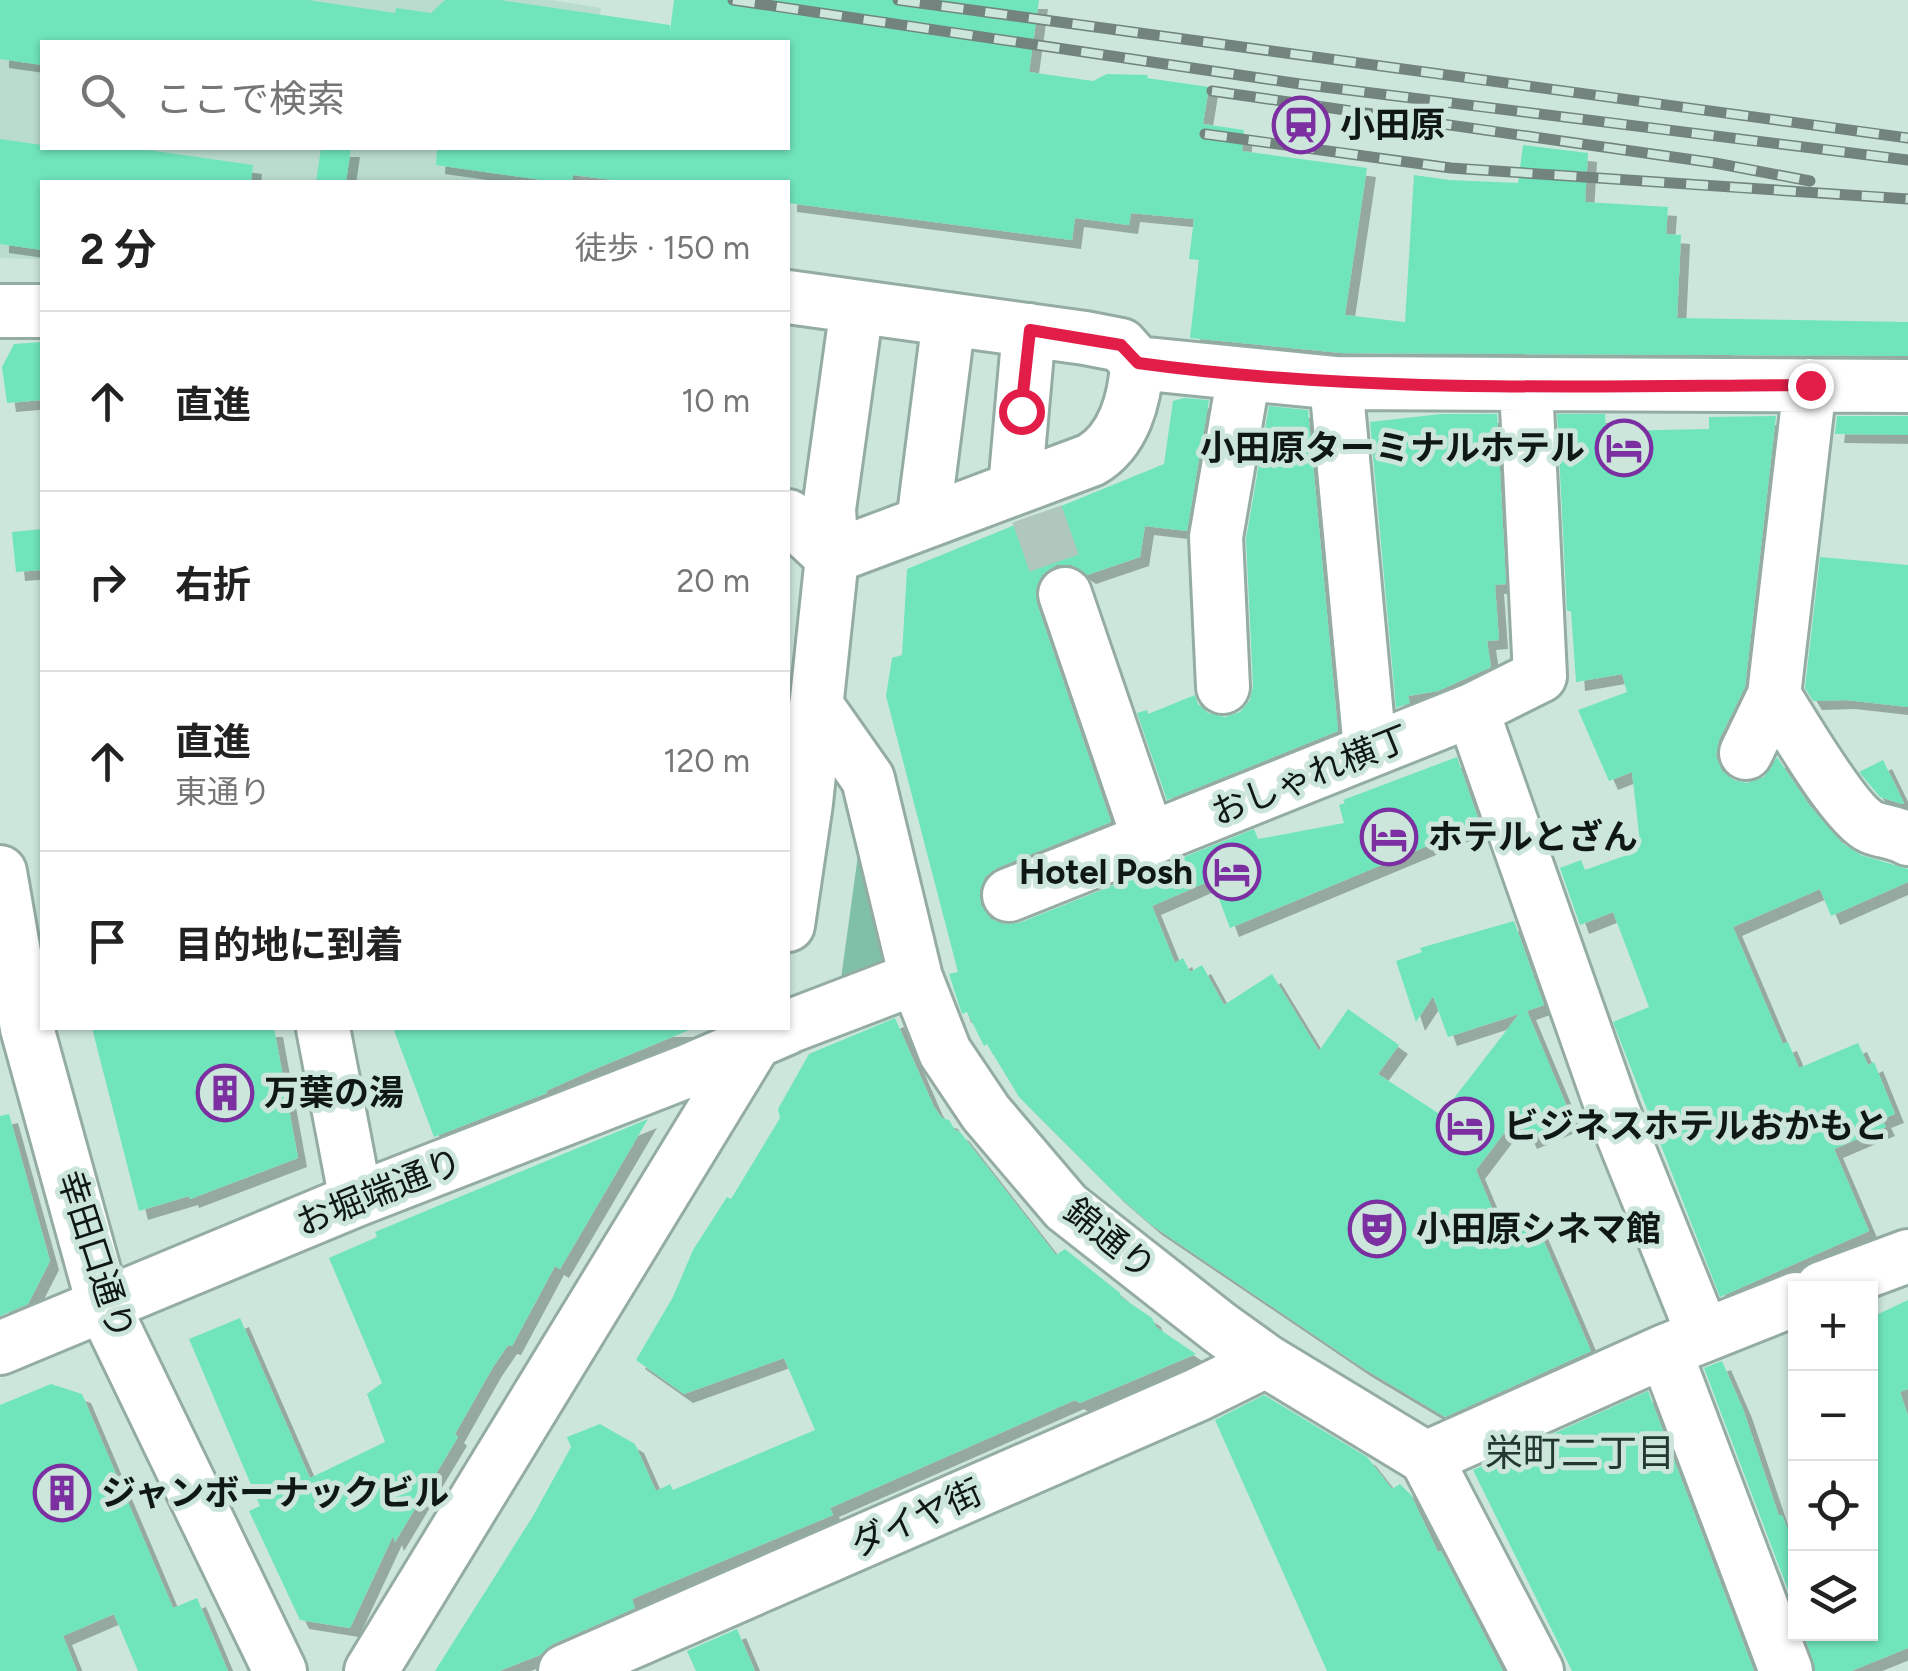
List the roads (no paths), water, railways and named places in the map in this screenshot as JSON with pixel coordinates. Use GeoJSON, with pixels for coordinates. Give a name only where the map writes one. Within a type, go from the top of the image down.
{"type":"FeatureCollection","features":[{"type":"Feature","properties":{"kind":"street"},"geometry":{"type":"LineString","coordinates":[[790,297],[1121,345],[1138,363],[1336,383],[1908,386]]}},
{"type":"Feature","properties":{"kind":"street"},"geometry":{"type":"LineString","coordinates":[[790,909],[832,557],[829,509],[873,309]]}},
{"type":"Feature","properties":{"kind":"street"},"geometry":{"type":"LineString","coordinates":[[0,312],[40,310]]}},
{"type":"Feature","properties":{"kind":"street"},"geometry":{"type":"LineString","coordinates":[[922,523],[949,319]]}},
{"type":"Feature","properties":{"kind":"street"},"geometry":{"type":"LineString","coordinates":[[1032,482],[1046,332]]}},
{"type":"Feature","properties":{"kind":"street"},"geometry":{"type":"LineString","coordinates":[[832,557],[1106,451],[1136,393],[1138,363]]}},
{"type":"Feature","properties":{"kind":"street"},"geometry":{"type":"LineString","coordinates":[[1223,687],[1216,537],[1244,374]]}},
{"type":"Feature","properties":{"kind":"street"},"geometry":{"type":"LineString","coordinates":[[1336,383],[1370,749]]}},
{"type":"Feature","properties":{"kind":"street"},"geometry":{"type":"LineString","coordinates":[[1746,752],[1774,695],[1810,385]]}},
{"type":"Feature","properties":{"kind":"street","name":"おしゃれ横丁"},"geometry":{"type":"LineString","coordinates":[[1009,894],[1472,710],[1540,676],[1526,386]]}},
{"type":"Feature","properties":{"kind":"street"},"geometry":{"type":"LineString","coordinates":[[790,518],[832,557]]}},
{"type":"Feature","properties":{"kind":"street"},"geometry":{"type":"LineString","coordinates":[[1065,594],[1149,840]]}},
{"type":"Feature","properties":{"kind":"street"},"geometry":{"type":"LineString","coordinates":[[1774,695],[1849,806],[1870,827],[1892,830],[1908,839]]}},
{"type":"Feature","properties":{"kind":"street","name":"錦通り"},"geometry":{"type":"LineString","coordinates":[[816,705],[868,779],[916,978],[946,1052],[976,1098],[1066,1207],[1266,1360],[1426,1458]]}},
{"type":"Feature","properties":{"kind":"street"},"geometry":{"type":"LineString","coordinates":[[1472,710],[1613,1111],[1786,1671]]}},
{"type":"Feature","properties":{"kind":"street","name":"幸田口通り"},"geometry":{"type":"LineString","coordinates":[[0,872],[27,1028],[104,1306],[280,1671]]}},
{"type":"Feature","properties":{"kind":"street","name":"お堀端通り"},"geometry":{"type":"LineString","coordinates":[[790,1024],[916,978]]}},
{"type":"Feature","properties":{"kind":"street"},"geometry":{"type":"LineString","coordinates":[[323,1030],[356,1200]]}},
{"type":"Feature","properties":{"kind":"street"},"geometry":{"type":"LineString","coordinates":[[371,1671],[774,1030]]}},
{"type":"Feature","properties":{"kind":"street","name":"お堀端通り"},"geometry":{"type":"LineString","coordinates":[[0,1348],[356,1200],[685,1072],[774,1030]]}},
{"type":"Feature","properties":{"kind":"street"},"geometry":{"type":"LineString","coordinates":[[1841,1281],[1908,1256]]}},
{"type":"Feature","properties":{"kind":"street"},"geometry":{"type":"LineString","coordinates":[[1537,1671],[1426,1458],[1684,1343],[1788,1302]]}},
{"type":"Feature","properties":{"kind":"street","name":"ダイヤ街"},"geometry":{"type":"LineString","coordinates":[[565,1671],[1197,1395],[1266,1360]]}},
{"type":"Feature","properties":{"kind":"tunnel"},"geometry":{"type":"LineString","coordinates":[[1037,514],[1065,594]]}},
{"type":"Feature","properties":{"kind":"railway"},"geometry":{"type":"LineString","coordinates":[[733,0],[1300,84],[1908,160]]}},
{"type":"Feature","properties":{"kind":"railway"},"geometry":{"type":"LineString","coordinates":[[898,0],[1908,138]]}},
{"type":"Feature","properties":{"kind":"railway"},"geometry":{"type":"LineString","coordinates":[[1212,91],[1715,163],[1810,181]]}},
{"type":"Feature","properties":{"kind":"railway"},"geometry":{"type":"LineString","coordinates":[[1205,134],[1451,168],[1908,199]]}},
{"type":"Feature","properties":{"kind":"place","name":"小田原"},"geometry":{"type":"Point","coordinates":[1301,125]}},
{"type":"Feature","properties":{"kind":"place","name":"小田原ターミナルホテル"},"geometry":{"type":"Point","coordinates":[1624,448]}},
{"type":"Feature","properties":{"kind":"place","name":"ホテルとざん"},"geometry":{"type":"Point","coordinates":[1389,837]}},
{"type":"Feature","properties":{"kind":"place","name":"Hotel Posh"},"geometry":{"type":"Point","coordinates":[1232,872]}},
{"type":"Feature","properties":{"kind":"place","name":"万葉の湯"},"geometry":{"type":"Point","coordinates":[225,1093]}},
{"type":"Feature","properties":{"kind":"place","name":"ビジネスホテルおかもと"},"geometry":{"type":"Point","coordinates":[1465,1126]}},
{"type":"Feature","properties":{"kind":"place","name":"小田原シネマ館"},"geometry":{"type":"Point","coordinates":[1377,1229]}},
{"type":"Feature","properties":{"kind":"place","name":"ジャンボーナックビル"},"geometry":{"type":"Point","coordinates":[62,1493]}},
{"type":"Feature","properties":{"kind":"district","name":"栄町二丁目"},"geometry":{"type":"Point","coordinates":[1580,1453]}}]}
